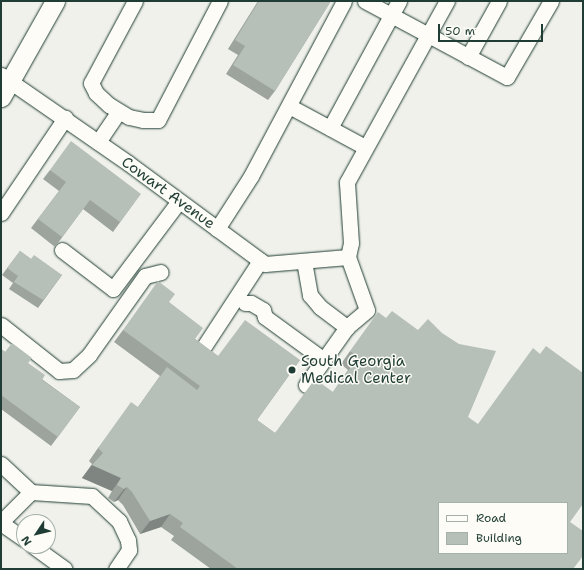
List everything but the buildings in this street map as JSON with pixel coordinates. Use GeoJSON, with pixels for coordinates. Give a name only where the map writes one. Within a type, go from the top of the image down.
{"type":"FeatureCollection","features":[{"type":"Feature","properties":{"kind":"main road"},"geometry":{"type":"LineString","coordinates":[[1,97],[6,78],[55,1]]}},
{"type":"Feature","properties":{"kind":"street"},"geometry":{"type":"LineString","coordinates":[[135,1],[91,82],[96,93],[119,110],[143,120],[158,120],[220,1]]}},
{"type":"Feature","properties":{"kind":"street"},"geometry":{"type":"LineString","coordinates":[[217,229],[251,176],[344,1]]}},
{"type":"Feature","properties":{"kind":"street"},"geometry":{"type":"LineString","coordinates":[[365,1],[507,77],[552,1]]}},
{"type":"Feature","properties":{"kind":"street"},"geometry":{"type":"LineString","coordinates":[[330,128],[399,1]]}},
{"type":"Feature","properties":{"kind":"street"},"geometry":{"type":"LineString","coordinates":[[380,317],[367,310],[348,257],[351,243],[348,182],[365,147],[447,1]]}},
{"type":"Feature","properties":{"kind":"street"},"geometry":{"type":"LineString","coordinates":[[468,57],[499,1]]}},
{"type":"Feature","properties":{"kind":"street","name":"Cowart Avenue"},"geometry":{"type":"LineString","coordinates":[[6,78],[65,118],[260,261]]}},
{"type":"Feature","properties":{"kind":"street"},"geometry":{"type":"LineString","coordinates":[[289,106],[365,147]]}},
{"type":"Feature","properties":{"kind":"street"},"geometry":{"type":"LineString","coordinates":[[98,142],[119,110]]}},
{"type":"Feature","properties":{"kind":"street"},"geometry":{"type":"LineString","coordinates":[[3,204],[65,118]]}},
{"type":"Feature","properties":{"kind":"street"},"geometry":{"type":"LineString","coordinates":[[62,250],[113,289],[179,201]]}},
{"type":"Feature","properties":{"kind":"street"},"geometry":{"type":"LineString","coordinates":[[201,351],[241,300],[260,261],[265,264],[348,257]]}},
{"type":"Feature","properties":{"kind":"street"},"geometry":{"type":"LineString","coordinates":[[304,261],[310,295],[320,307],[347,328]]}},
{"type":"Feature","properties":{"kind":"street"},"geometry":{"type":"LineString","coordinates":[[1,325],[59,370],[73,370],[89,355],[145,276],[161,272]]}},
{"type":"Feature","properties":{"kind":"street"},"geometry":{"type":"LineString","coordinates":[[241,300],[251,303],[263,310],[265,317],[324,360]]}},
{"type":"Feature","properties":{"kind":"street"},"geometry":{"type":"LineString","coordinates":[[306,385],[347,328],[367,310]]}},
{"type":"Feature","properties":{"kind":"street"},"geometry":{"type":"LineString","coordinates":[[1,464],[31,492],[79,493],[92,496],[106,507],[119,521],[128,540],[129,550],[116,569]]}},
{"type":"Feature","properties":{"kind":"street"},"geometry":{"type":"LineString","coordinates":[[16,533],[1,522],[31,492]]}},
{"type":"Feature","properties":{"kind":"street"},"geometry":{"type":"LineString","coordinates":[[44,554],[65,569]]}},
{"type":"Feature","properties":{"kind":"place","name":"South Georgia Medical Center"},"geometry":{"type":"Point","coordinates":[292,370]}}]}
